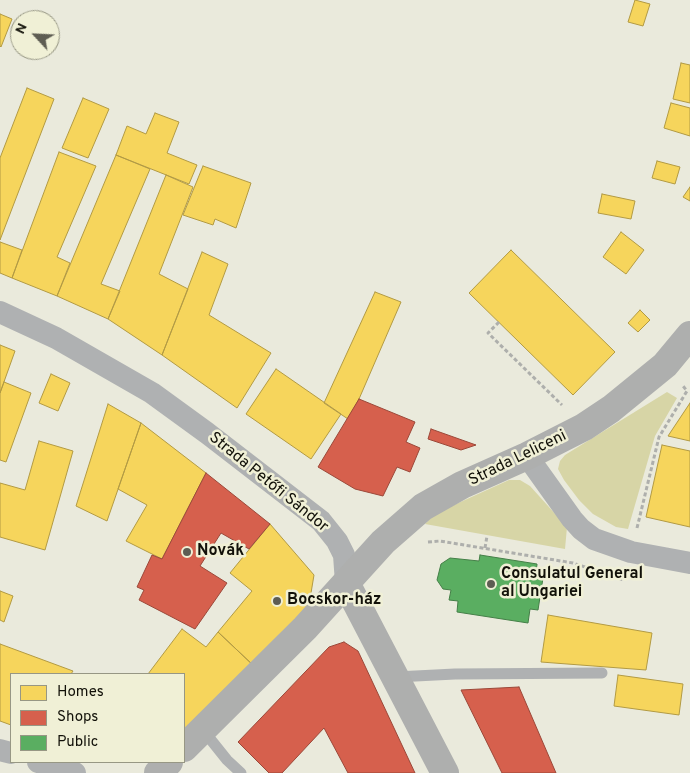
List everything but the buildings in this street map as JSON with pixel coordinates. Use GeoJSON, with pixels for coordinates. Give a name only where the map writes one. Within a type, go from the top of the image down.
{"type":"FeatureCollection","features":[{"type":"Feature","properties":{"kind":"street","name":"Strada Petőfi Sándor"},"geometry":{"type":"LineString","coordinates":[[0,312],[56,338],[152,392],[321,521],[337,541],[344,555],[346,583],[445,773]]}},
{"type":"Feature","properties":{"kind":"street","name":"Strada Leliceni"},"geometry":{"type":"LineString","coordinates":[[193,738],[305,628],[383,542],[423,507],[462,485],[527,456],[584,427],[611,409],[665,366],[690,335]]}},
{"type":"Feature","properties":{"kind":"street"},"geometry":{"type":"LineString","coordinates":[[527,456],[581,529],[594,539],[631,552],[690,563]]}},
{"type":"Feature","properties":{"kind":"street"},"geometry":{"type":"LineString","coordinates":[[41,763],[75,773]]}},
{"type":"Feature","properties":{"kind":"street"},"geometry":{"type":"LineString","coordinates":[[158,773],[168,763]]}},
{"type":"Feature","properties":{"kind":"lane"},"geometry":{"type":"LineString","coordinates":[[396,677],[455,674],[602,672]]}},
{"type":"Feature","properties":{"kind":"lane"},"geometry":{"type":"LineString","coordinates":[[193,738],[227,760],[241,773]]}},
{"type":"Feature","properties":{"kind":"path"},"geometry":{"type":"LineString","coordinates":[[499,322],[488,333],[584,427]]}},
{"type":"Feature","properties":{"kind":"path"},"geometry":{"type":"LineString","coordinates":[[383,542],[440,541],[485,548],[573,563],[624,580],[659,437],[688,391],[665,366]]}},
{"type":"Feature","properties":{"kind":"path"},"geometry":{"type":"LineString","coordinates":[[485,548],[487,536]]}},
{"type":"Feature","properties":{"kind":"shaded area"},"geometry":{"type":"Polygon","coordinates":[[[667,392],[677,398],[655,436],[628,529],[616,527],[593,514],[579,500],[558,469],[560,461],[565,455],[667,392]]]}},
{"type":"Feature","properties":{"kind":"shaded area"},"geometry":{"type":"Polygon","coordinates":[[[509,480],[520,480],[530,486],[567,527],[565,549],[425,524],[434,514],[509,480]]]}},
{"type":"Feature","properties":{"kind":"place","name":"Novák"},"geometry":{"type":"Point","coordinates":[187,552]}},
{"type":"Feature","properties":{"kind":"place","name":"Consulatul General al Ungariei"},"geometry":{"type":"Point","coordinates":[491,584]}},
{"type":"Feature","properties":{"kind":"place","name":"Bocskor-ház"},"geometry":{"type":"Point","coordinates":[277,601]}}]}
